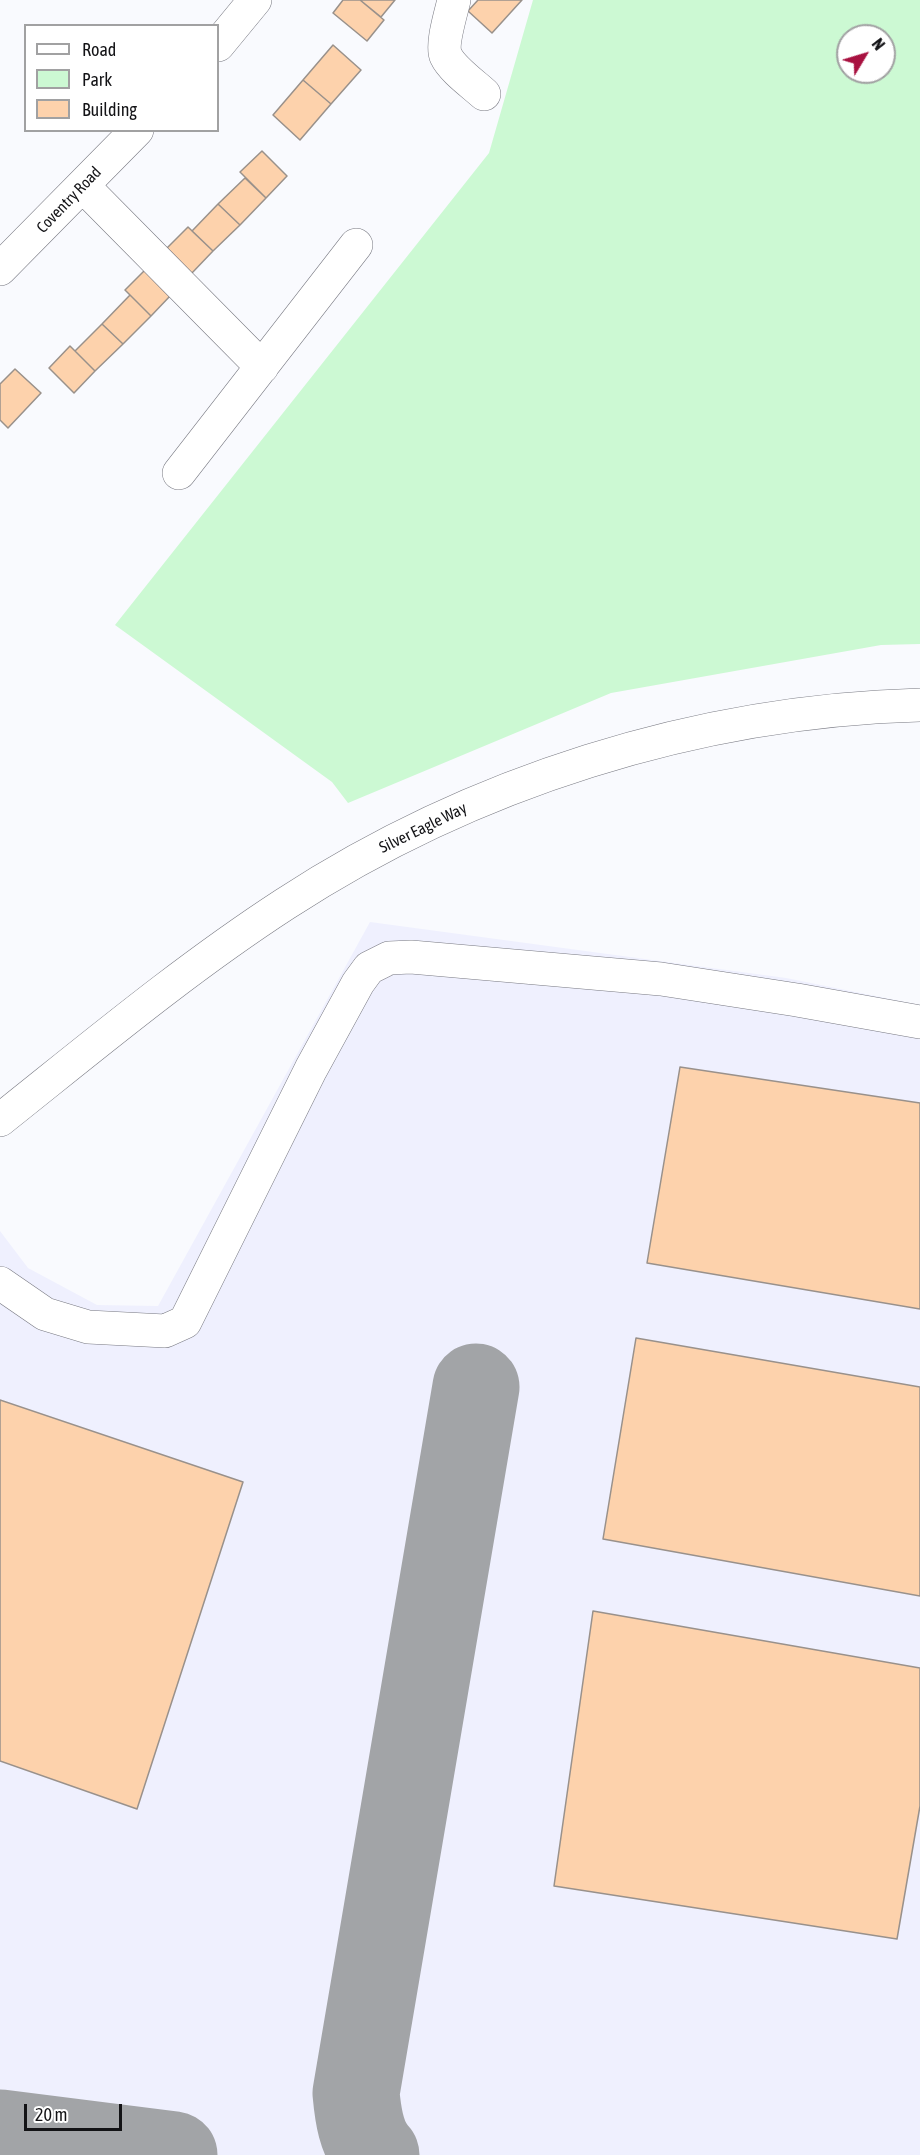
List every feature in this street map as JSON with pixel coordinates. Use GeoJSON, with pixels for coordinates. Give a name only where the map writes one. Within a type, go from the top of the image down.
{"type":"FeatureCollection","features":[{"type":"Feature","properties":{"kind":"street"},"geometry":{"type":"LineString","coordinates":[[219,44],[255,0]]}},
{"type":"Feature","properties":{"kind":"street"},"geometry":{"type":"LineString","coordinates":[[454,0],[445,45],[446,55],[484,94]]}},
{"type":"Feature","properties":{"kind":"street","name":"Coventry Road"},"geometry":{"type":"LineString","coordinates":[[0,269],[135,132]]}},
{"type":"Feature","properties":{"kind":"street"},"geometry":{"type":"LineString","coordinates":[[83,186],[262,367]]}},
{"type":"Feature","properties":{"kind":"street"},"geometry":{"type":"LineString","coordinates":[[179,473],[356,245]]}},
{"type":"Feature","properties":{"kind":"street","name":"Silver Eagle Way"},"geometry":{"type":"LineString","coordinates":[[0,1120],[150,1000],[268,915],[389,843],[470,805],[565,769],[666,739],[754,722],[864,706],[920,705]]}},
{"type":"Feature","properties":{"kind":"street"},"geometry":{"type":"LineString","coordinates":[[0,1283],[45,1314],[88,1327],[165,1331],[185,1322],[311,1069],[358,983],[369,968],[389,958],[411,957],[661,979],[920,1022]]}},
{"type":"Feature","properties":{"kind":"shaded area"},"geometry":{"type":"Polygon","coordinates":[[[370,922],[786,978],[920,1005],[920,2155],[0,2155],[0,1231],[28,1268],[97,1305],[158,1306],[370,922]]]}},
{"type":"Feature","properties":{"kind":"green space"},"geometry":{"type":"Polygon","coordinates":[[[533,0],[920,0],[920,644],[881,645],[611,693],[348,803],[332,782],[115,625],[489,153],[533,0]]]}},
{"type":"Feature","properties":{"kind":"building"},"geometry":{"type":"Polygon","coordinates":[[[343,0],[360,0],[384,20],[367,41],[333,13],[343,0]]]}},
{"type":"Feature","properties":{"kind":"building"},"geometry":{"type":"Polygon","coordinates":[[[360,0],[395,0],[381,17],[360,0]]]}},
{"type":"Feature","properties":{"kind":"building"},"geometry":{"type":"Polygon","coordinates":[[[478,0],[522,0],[492,33],[468,11],[478,0]]]}},
{"type":"Feature","properties":{"kind":"building"},"geometry":{"type":"Polygon","coordinates":[[[333,45],[361,70],[331,104],[303,80],[333,45]]]}},
{"type":"Feature","properties":{"kind":"building"},"geometry":{"type":"Polygon","coordinates":[[[303,80],[331,104],[300,140],[273,115],[303,80]]]}},
{"type":"Feature","properties":{"kind":"building"},"geometry":{"type":"Polygon","coordinates":[[[262,151],[287,176],[266,198],[240,172],[262,151]]]}},
{"type":"Feature","properties":{"kind":"building"},"geometry":{"type":"Polygon","coordinates":[[[245,178],[266,198],[240,225],[218,204],[245,178]]]}},
{"type":"Feature","properties":{"kind":"building"},"geometry":{"type":"Polygon","coordinates":[[[218,204],[240,225],[213,251],[192,231],[218,204]]]}},
{"type":"Feature","properties":{"kind":"building"},"geometry":{"type":"Polygon","coordinates":[[[188,227],[213,251],[191,274],[166,249],[188,227]]]}},
{"type":"Feature","properties":{"kind":"building"},"geometry":{"type":"Polygon","coordinates":[[[145,270],[171,295],[151,316],[125,290],[145,270]]]}},
{"type":"Feature","properties":{"kind":"building"},"geometry":{"type":"Polygon","coordinates":[[[130,295],[151,316],[123,344],[102,324],[130,295]]]}},
{"type":"Feature","properties":{"kind":"building"},"geometry":{"type":"Polygon","coordinates":[[[102,324],[123,344],[95,371],[75,351],[102,324]]]}},
{"type":"Feature","properties":{"kind":"building"},"geometry":{"type":"Polygon","coordinates":[[[70,346],[95,371],[74,393],[49,368],[70,346]]]}},
{"type":"Feature","properties":{"kind":"building"},"geometry":{"type":"Polygon","coordinates":[[[15,369],[41,393],[8,428],[0,420],[0,384],[15,369]]]}},
{"type":"Feature","properties":{"kind":"building"},"geometry":{"type":"Polygon","coordinates":[[[680,1067],[920,1103],[920,1309],[647,1263],[680,1067]]]}},
{"type":"Feature","properties":{"kind":"building"},"geometry":{"type":"Polygon","coordinates":[[[636,1338],[920,1387],[920,1596],[603,1539],[636,1338]]]}},
{"type":"Feature","properties":{"kind":"building"},"geometry":{"type":"Polygon","coordinates":[[[0,1400],[243,1482],[137,1809],[0,1761],[0,1400]]]}},
{"type":"Feature","properties":{"kind":"building"},"geometry":{"type":"Polygon","coordinates":[[[593,1611],[920,1668],[920,1806],[897,1939],[554,1886],[593,1611]]]}},
{"type":"Feature","properties":{"kind":"taxiway"},"geometry":{"type":"LineString","coordinates":[[376,2155],[364,2134],[359,2118],[356,2093],[476,1387]]}},
{"type":"Feature","properties":{"kind":"taxiway"},"geometry":{"type":"LineString","coordinates":[[0,2133],[174,2155]]}}]}
